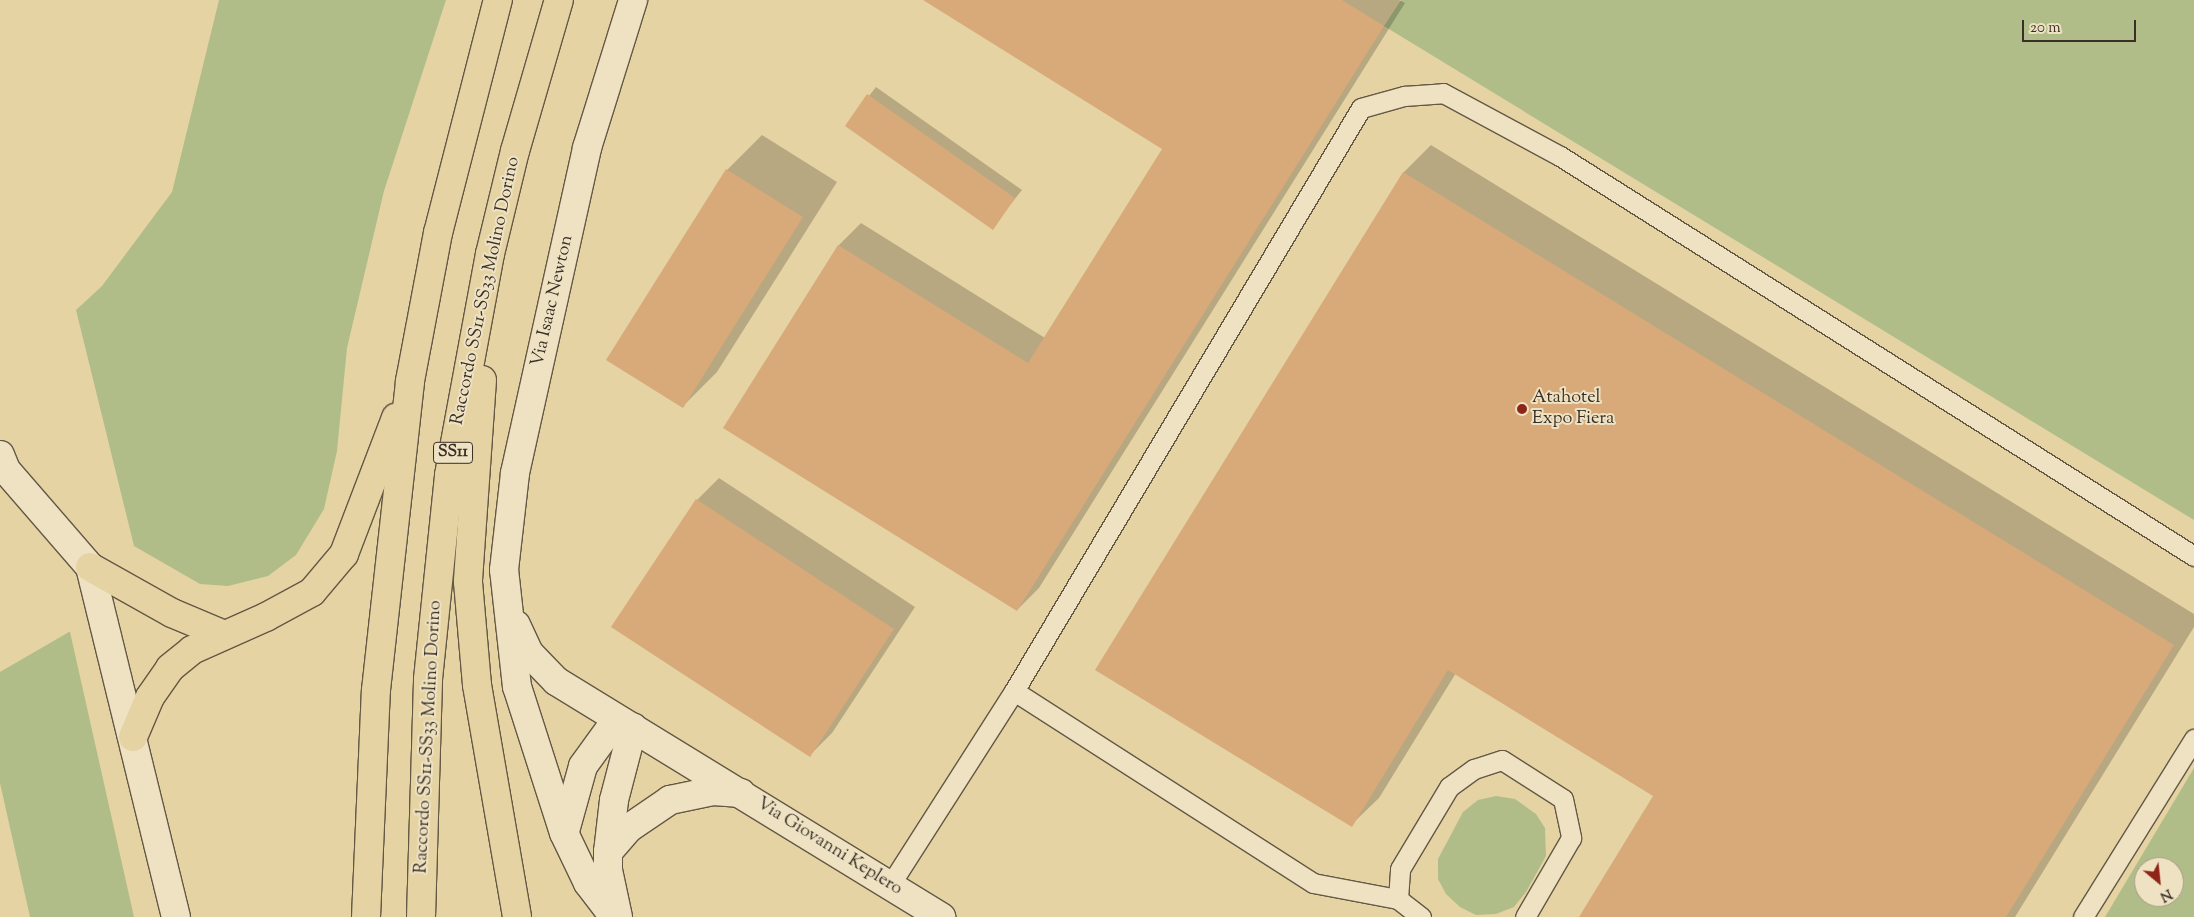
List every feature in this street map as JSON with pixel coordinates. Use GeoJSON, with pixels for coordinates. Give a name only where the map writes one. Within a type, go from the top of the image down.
{"type":"FeatureCollection","features":[{"type":"Feature","properties":{"kind":"highway"},"geometry":{"type":"LineString","coordinates":[[366,917],[376,690],[410,381],[438,234],[498,0]]}},
{"type":"Feature","properties":{"kind":"highway","name":"Raccordo SS11-SS33 Molino Dorino"},"geometry":{"type":"LineString","coordinates":[[421,917],[428,679],[449,475],[490,254],[515,151],[558,0]]}},
{"type":"Feature","properties":{"kind":"highway"},"geometry":{"type":"LineString","coordinates":[[490,254],[468,582],[477,686],[517,917]]}},
{"type":"Feature","properties":{"kind":"highway"},"geometry":{"type":"LineString","coordinates":[[132,736],[150,697],[170,668],[192,650],[222,634],[266,617],[312,592],[344,554],[410,381]]}},
{"type":"Feature","properties":{"kind":"highway"},"geometry":{"type":"LineString","coordinates":[[90,567],[172,613],[222,634]]}},
{"type":"Feature","properties":{"kind":"street","name":"Via Isaac Newton"},"geometry":{"type":"LineString","coordinates":[[614,917],[588,883],[564,833],[517,687],[504,570],[515,473],[587,148],[633,0]]}},
{"type":"Feature","properties":{"kind":"street"},"geometry":{"type":"LineString","coordinates":[[0,455],[6,470],[90,567],[176,917]]}},
{"type":"Feature","properties":{"kind":"street","name":"Via Giovanni Keplero"},"geometry":{"type":"LineString","coordinates":[[508,608],[529,653],[540,667],[556,680],[941,917]]}},
{"type":"Feature","properties":{"kind":"street"},"geometry":{"type":"LineString","coordinates":[[564,833],[572,796],[583,766],[625,723]]}},
{"type":"Feature","properties":{"kind":"street"},"geometry":{"type":"LineString","coordinates":[[618,917],[608,870],[608,852],[625,723]]}},
{"type":"Feature","properties":{"kind":"street"},"geometry":{"type":"LineString","coordinates":[[608,852],[629,828],[670,800],[705,792],[742,793]]}},
{"type":"Feature","properties":{"kind":"lane"},"geometry":{"type":"LineString","coordinates":[[890,885],[1014,691],[1361,108],[1404,96],[1443,93],[1560,156],[2194,556]]}},
{"type":"Feature","properties":{"kind":"lane"},"geometry":{"type":"LineString","coordinates":[[1014,691],[1313,884],[1398,899],[1421,917]]}},
{"type":"Feature","properties":{"kind":"lane"},"geometry":{"type":"LineString","coordinates":[[2083,917],[2194,739]]}},
{"type":"Feature","properties":{"kind":"lane"},"geometry":{"type":"LineString","coordinates":[[1398,899],[1400,869],[1449,787],[1474,769],[1502,760],[1563,799],[1570,838],[1525,917]]}},
{"type":"Feature","properties":{"kind":"green space"},"geometry":{"type":"Polygon","coordinates":[[[219,0],[446,0],[384,191],[347,348],[337,451],[324,509],[296,555],[268,576],[228,586],[200,584],[134,546],[76,310],[102,286],[172,192],[219,0]]]}},
{"type":"Feature","properties":{"kind":"green space"},"geometry":{"type":"Polygon","coordinates":[[[1401,0],[2194,0],[2194,520],[1384,26],[1401,0]]]}},
{"type":"Feature","properties":{"kind":"green space"},"geometry":{"type":"Polygon","coordinates":[[[69,632],[134,917],[30,917],[0,783],[0,672],[69,632]]]}},
{"type":"Feature","properties":{"kind":"green space"},"geometry":{"type":"Polygon","coordinates":[[[2194,768],[2194,917],[2105,917],[2134,868],[2134,907],[2184,907],[2184,857],[2141,857],[2194,768]]]}},
{"type":"Feature","properties":{"kind":"green space"},"geometry":{"type":"Polygon","coordinates":[[[1496,796],[1515,799],[1536,814],[1545,828],[1546,856],[1526,892],[1514,907],[1496,914],[1476,915],[1460,907],[1446,894],[1438,879],[1438,859],[1463,812],[1478,800],[1496,796]]]}},
{"type":"Feature","properties":{"kind":"building"},"geometry":{"type":"Polygon","coordinates":[[[923,0],[1342,0],[1384,26],[1017,611],[723,428],[838,245],[1028,363],[1162,149],[923,0]]]}},
{"type":"Feature","properties":{"kind":"building"},"geometry":{"type":"Polygon","coordinates":[[[867,94],[1015,198],[993,230],[845,126],[867,94]]]}},
{"type":"Feature","properties":{"kind":"building"},"geometry":{"type":"Polygon","coordinates":[[[726,169],[803,217],[683,408],[606,360],[726,169]]]}},
{"type":"Feature","properties":{"kind":"building","name":"Atahotel Expo Fiera"},"geometry":{"type":"Polygon","coordinates":[[[1403,172],[2174,645],[2006,917],[1579,917],[1653,796],[1448,670],[1352,827],[1095,670],[1403,172]]]}},
{"type":"Feature","properties":{"kind":"building"},"geometry":{"type":"Polygon","coordinates":[[[696,499],[894,629],[810,757],[611,627],[696,499]]]}},
{"type":"Feature","properties":{"kind":"place","name":"Atahotel Expo Fiera"},"geometry":{"type":"Point","coordinates":[1522,409]}}]}
